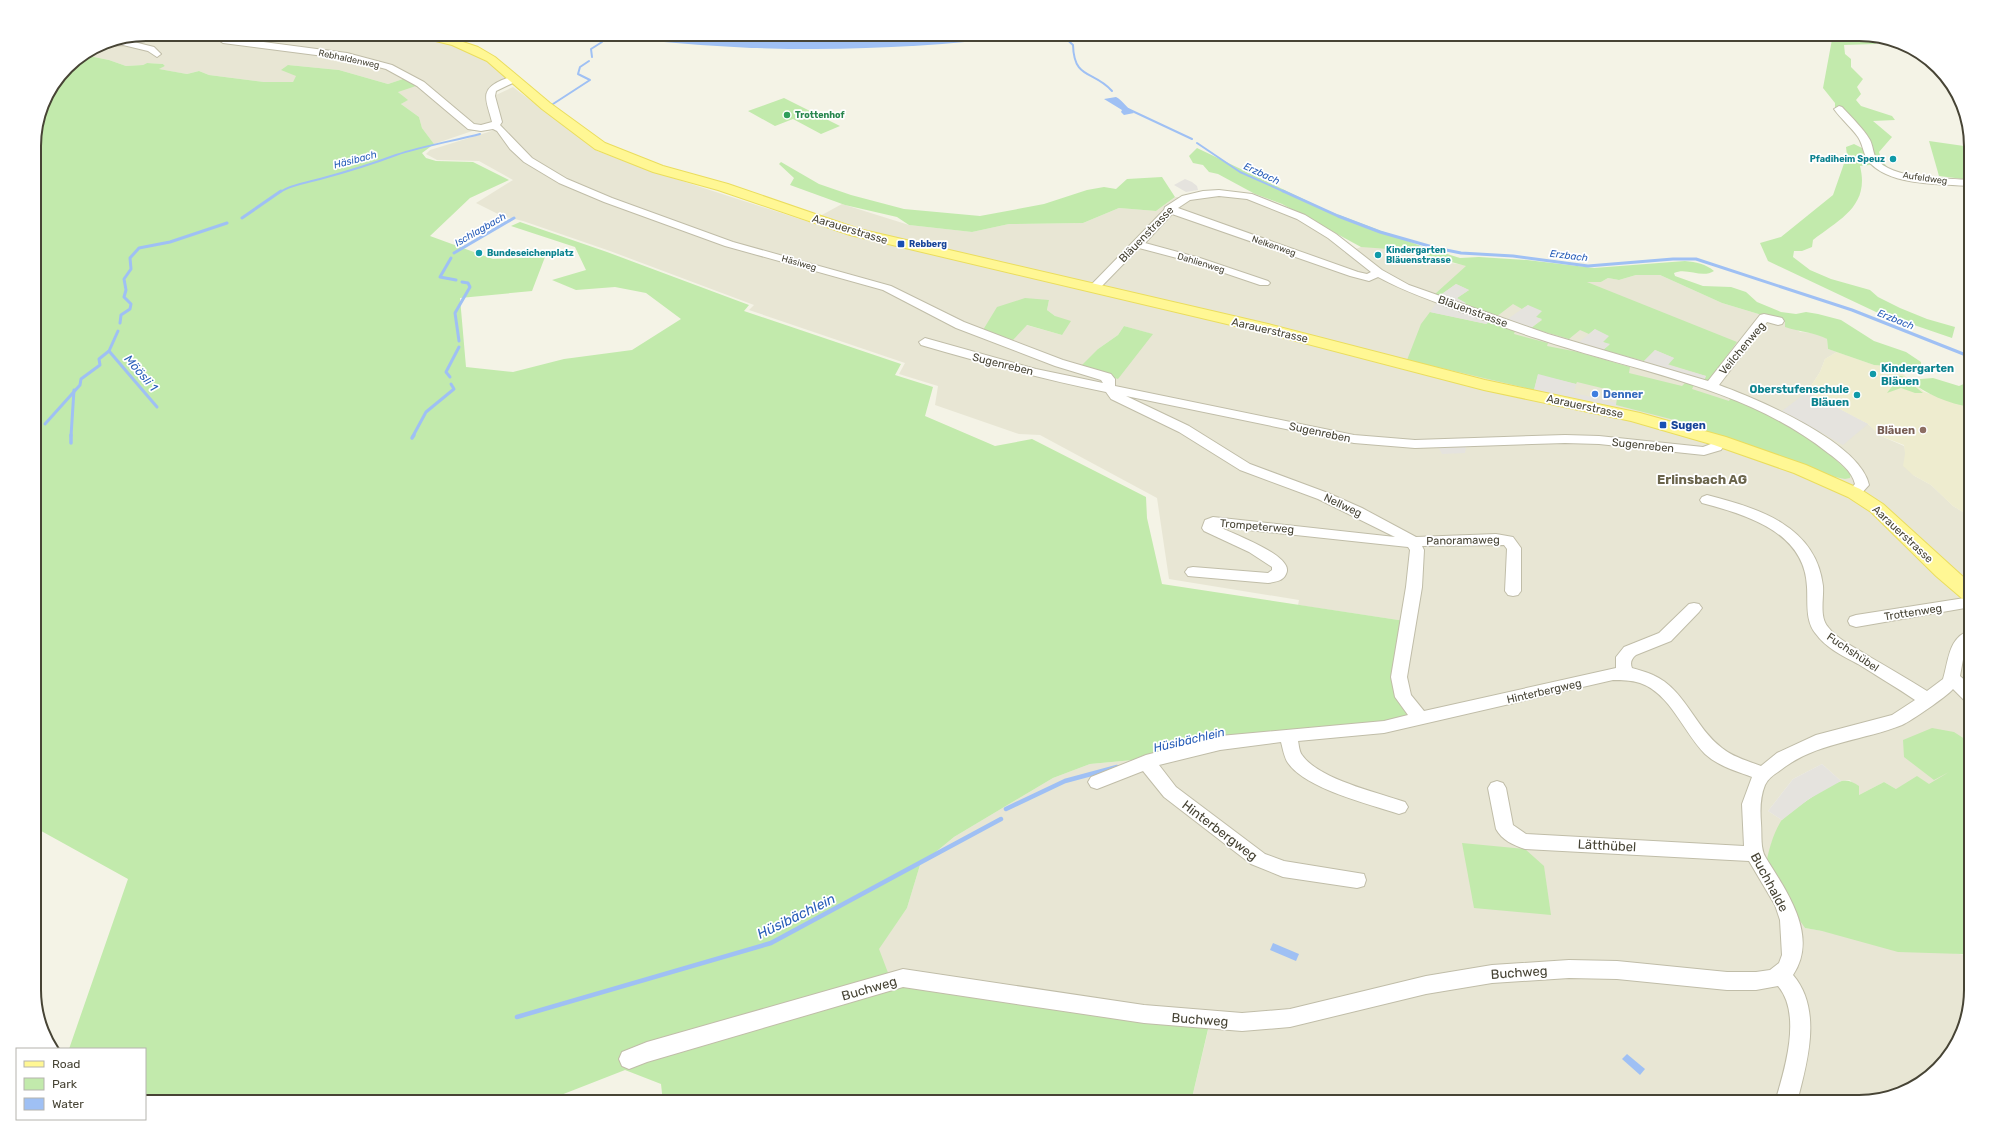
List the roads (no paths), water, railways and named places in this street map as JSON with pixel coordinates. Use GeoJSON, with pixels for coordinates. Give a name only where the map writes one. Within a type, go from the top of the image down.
{"type":"FeatureCollection","features":[{"type":"Feature","properties":{"kind":"main road","name":"Aarauerstrasse"},"geometry":{"type":"LineString","coordinates":[[456,41],[491,59],[546,106],[600,146],[658,169],[723,187],[855,232],[1338,346],[1484,385],[1634,417],[1720,441],[1800,469],[1854,493],[1877,508],[1964,589]]}},
{"type":"Feature","properties":{"kind":"street","name":"Rebhaldenweg"},"geometry":{"type":"LineString","coordinates":[[231,41],[327,53],[368,61],[401,72],[424,86],[442,104],[471,127],[481,128],[494,126]]}},
{"type":"Feature","properties":{"kind":"street"},"geometry":{"type":"LineString","coordinates":[[124,44],[151,49],[157,54]]}},
{"type":"Feature","properties":{"kind":"street"},"geometry":{"type":"LineString","coordinates":[[494,126],[498,122],[490,96],[491,90],[496,86],[514,79]]}},
{"type":"Feature","properties":{"kind":"street","name":"Aufeldweg"},"geometry":{"type":"LineString","coordinates":[[1839,109],[1866,141],[1871,158],[1878,166],[1906,176],[1964,182]]}},
{"type":"Feature","properties":{"kind":"street","name":"Häsiweg"},"geometry":{"type":"LineString","coordinates":[[494,126],[500,129],[514,147],[528,160],[563,181],[608,200],[729,244],[887,288],[960,325],[1059,363],[1106,377],[1109,379],[1108,387]]}},
{"type":"Feature","properties":{"kind":"street","name":"Bläuenstrasse"},"geometry":{"type":"LineString","coordinates":[[1094,288],[1169,209],[1186,198],[1203,194],[1235,194],[1264,201],[1301,217],[1332,236],[1378,272],[1406,287],[1525,330],[1711,386],[1740,397],[1776,414],[1813,434],[1860,475],[1862,485],[1854,493]]}},
{"type":"Feature","properties":{"kind":"street","name":"Nelkenweg"},"geometry":{"type":"LineString","coordinates":[[1169,209],[1354,274],[1369,278],[1378,272]]}},
{"type":"Feature","properties":{"kind":"street","name":"Dahlienweg"},"geometry":{"type":"LineString","coordinates":[[1137,244],[1196,260],[1264,283]]}},
{"type":"Feature","properties":{"kind":"street","name":"Veilchenweg"},"geometry":{"type":"LineString","coordinates":[[1711,386],[1764,318],[1778,321]]}},
{"type":"Feature","properties":{"kind":"street","name":"Sugenreben"},"geometry":{"type":"LineString","coordinates":[[925,342],[1035,373],[1354,439],[1381,442],[1448,444],[1565,439],[1599,440],[1704,451],[1716,447],[1720,441]]}},
{"type":"Feature","properties":{"kind":"street","name":"Nellweg"},"geometry":{"type":"LineString","coordinates":[[1108,387],[1116,396],[1184,429],[1245,467],[1330,499],[1357,511],[1413,542]]}},
{"type":"Feature","properties":{"kind":"street","name":"Fuchshübel"},"geometry":{"type":"LineString","coordinates":[[1707,500],[1751,511],[1779,527],[1795,540],[1808,556],[1812,565],[1814,573],[1817,618],[1821,629],[1843,648],[1928,700]]}},
{"type":"Feature","properties":{"kind":"street","name":"Trompeterweg"},"geometry":{"type":"LineString","coordinates":[[1193,572],[1268,578],[1274,577],[1280,572],[1279,565],[1275,561],[1258,551],[1209,528],[1210,523],[1213,522],[1398,542],[1413,542]]}},
{"type":"Feature","properties":{"kind":"street","name":"Panoramaweg"},"geometry":{"type":"LineString","coordinates":[[1413,542],[1496,539],[1508,540],[1514,548],[1513,591]]}},
{"type":"Feature","properties":{"kind":"street"},"geometry":{"type":"LineString","coordinates":[[1413,542],[1417,550],[1414,587],[1399,677],[1403,697],[1421,719]]}},
{"type":"Feature","properties":{"kind":"street","name":"Trottenweg"},"geometry":{"type":"LineString","coordinates":[[1856,621],[1964,603]]}},
{"type":"Feature","properties":{"kind":"street"},"geometry":{"type":"LineString","coordinates":[[1626,673],[1623,665],[1624,657],[1630,651],[1665,637],[1694,608]]}},
{"type":"Feature","properties":{"kind":"street"},"geometry":{"type":"LineString","coordinates":[[1964,642],[1955,653],[1952,679],[1964,689]]}},
{"type":"Feature","properties":{"kind":"street","name":"Hinterbergweg"},"geometry":{"type":"LineString","coordinates":[[1097,782],[1146,762],[1220,743],[1288,735],[1384,727],[1613,674],[1626,673],[1640,675],[1659,685],[1711,750],[1729,761],[1763,774]]}},
{"type":"Feature","properties":{"kind":"street","name":"Buchhalde"},"geometry":{"type":"LineString","coordinates":[[1780,974],[1786,969],[1792,955],[1790,920],[1783,902],[1754,854],[1751,804],[1753,793],[1763,774],[1784,758],[1822,740],[1898,720],[1947,686],[1952,679]]}},
{"type":"Feature","properties":{"kind":"street"},"geometry":{"type":"LineString","coordinates":[[1288,735],[1294,758],[1306,772],[1320,779],[1399,807]]}},
{"type":"Feature","properties":{"kind":"street","name":"Hinterbergweg"},"geometry":{"type":"LineString","coordinates":[[1146,762],[1170,792],[1258,859],[1283,869],[1357,880]]}},
{"type":"Feature","properties":{"kind":"street","name":"Lätthübel"},"geometry":{"type":"LineString","coordinates":[[1497,788],[1505,829],[1514,838],[1525,841],[1754,854]]}},
{"type":"Feature","properties":{"kind":"street","name":"Buchweg"},"geometry":{"type":"LineString","coordinates":[[629,1059],[647,1052],[903,978],[1144,1014],[1242,1022],[1290,1018],[1426,985],[1492,974],[1570,969],[1618,970],[1728,981],[1756,981],[1774,978],[1780,974]]}},
{"type":"Feature","properties":{"kind":"street"},"geometry":{"type":"LineString","coordinates":[[1780,974],[1796,995],[1799,1025],[1795,1064],[1788,1095]]}},
{"type":"Feature","properties":{"kind":"water"},"geometry":{"type":"Polygon","coordinates":[[[650,41],[981,41],[871,48],[815,49],[705,45],[650,41]]]}},
{"type":"Feature","properties":{"kind":"water"},"geometry":{"type":"Polygon","coordinates":[[[1116,97],[1134,113],[1124,115],[1121,112],[1122,110],[1104,99],[1116,97]]]}},
{"type":"Feature","properties":{"kind":"water"},"geometry":{"type":"Polygon","coordinates":[[[1273,943],[1299,954],[1296,961],[1270,950],[1273,943]]]}},
{"type":"Feature","properties":{"kind":"water"},"geometry":{"type":"Polygon","coordinates":[[[1627,1054],[1645,1069],[1640,1075],[1622,1059],[1627,1054]]]}},
{"type":"Feature","properties":{"kind":"waterway","name":"Erzbach"},"geometry":{"type":"LineString","coordinates":[[1069,41],[1073,45],[1074,56],[1081,69],[1105,84],[1112,91]]}},
{"type":"Feature","properties":{"kind":"waterway","name":"Häsibach"},"geometry":{"type":"LineString","coordinates":[[592,57],[591,49],[602,42]]}},
{"type":"Feature","properties":{"kind":"waterway","name":"Häsibach"},"geometry":{"type":"LineString","coordinates":[[553,104],[590,80],[578,74],[580,67],[589,61]]}},
{"type":"Feature","properties":{"kind":"waterway","name":"Erzbach"},"geometry":{"type":"LineString","coordinates":[[1128,109],[1192,139]]}},
{"type":"Feature","properties":{"kind":"waterway","name":"Häsibach"},"geometry":{"type":"LineString","coordinates":[[280,192],[294,185],[349,171],[406,152],[480,134]]}},
{"type":"Feature","properties":{"kind":"waterway","name":"Erzbach"},"geometry":{"type":"LineString","coordinates":[[1197,143],[1240,172],[1285,192]]}},
{"type":"Feature","properties":{"kind":"waterway","name":"Häsibach"},"geometry":{"type":"LineString","coordinates":[[242,218],[281,191]]}},
{"type":"Feature","properties":{"kind":"waterway","name":"Erzbach"},"geometry":{"type":"LineString","coordinates":[[1283,191],[1338,216],[1380,232],[1436,248],[1461,253],[1513,256],[1588,266],[1673,259],[1696,259],[1852,310],[1964,354]]}},
{"type":"Feature","properties":{"kind":"waterway","name":"Ischlagbach"},"geometry":{"type":"LineString","coordinates":[[454,253],[514,218]]}},
{"type":"Feature","properties":{"kind":"waterway","name":"Häsibach"},"geometry":{"type":"LineString","coordinates":[[120,323],[121,315],[130,309],[131,304],[124,297],[126,290],[124,279],[131,269],[130,258],[139,248],[170,242],[227,223]]}},
{"type":"Feature","properties":{"kind":"waterway","name":"Ischlagbach"},"geometry":{"type":"LineString","coordinates":[[451,258],[440,277],[456,280]]}},
{"type":"Feature","properties":{"kind":"waterway","name":"Ischlagbach"},"geometry":{"type":"LineString","coordinates":[[459,341],[455,313],[470,287],[468,283],[462,282]]}},
{"type":"Feature","properties":{"kind":"waterway","name":"Häsibach"},"geometry":{"type":"LineString","coordinates":[[109,351],[118,331]]}},
{"type":"Feature","properties":{"kind":"waterway","name":"Ischlagbach"},"geometry":{"type":"LineString","coordinates":[[450,377],[446,372],[459,347]]}},
{"type":"Feature","properties":{"kind":"waterway","name":"Häsibach"},"geometry":{"type":"LineString","coordinates":[[74,392],[80,385],[81,379],[100,365],[99,359],[109,351]]}},
{"type":"Feature","properties":{"kind":"waterway","name":"Möösli 1"},"geometry":{"type":"LineString","coordinates":[[109,351],[157,407]]}},
{"type":"Feature","properties":{"kind":"waterway","name":"Ischlagbach"},"geometry":{"type":"LineString","coordinates":[[413,436],[426,412],[454,389],[451,384]]}},
{"type":"Feature","properties":{"kind":"waterway","name":"Häsibach"},"geometry":{"type":"LineString","coordinates":[[45,424],[74,392]]}},
{"type":"Feature","properties":{"kind":"waterway"},"geometry":{"type":"LineString","coordinates":[[71,436],[74,392]]}},
{"type":"Feature","properties":{"kind":"waterway"},"geometry":{"type":"LineString","coordinates":[[71,436],[71,443]]}},
{"type":"Feature","properties":{"kind":"waterway","name":"Hüsibächlein"},"geometry":{"type":"LineString","coordinates":[[1006,809],[1065,781],[1117,767]]}},
{"type":"Feature","properties":{"kind":"waterway","name":"Hüsibächlein"},"geometry":{"type":"LineString","coordinates":[[517,1017],[771,943],[1001,819]]}},
{"type":"Feature","properties":{"kind":"place","name":"Trottenhof"},"geometry":{"type":"Point","coordinates":[787,115]}},
{"type":"Feature","properties":{"kind":"place","name":"Pfadiheim Speuz"},"geometry":{"type":"Point","coordinates":[1893,159]}},
{"type":"Feature","properties":{"kind":"place","name":"Rebberg"},"geometry":{"type":"Point","coordinates":[901,244]}},
{"type":"Feature","properties":{"kind":"place","name":"Bundeseichenplatz"},"geometry":{"type":"Point","coordinates":[479,253]}},
{"type":"Feature","properties":{"kind":"place","name":"Kindergarten Bläuenstrasse"},"geometry":{"type":"Point","coordinates":[1378,255]}},
{"type":"Feature","properties":{"kind":"place","name":"Kindergarten Bläuen"},"geometry":{"type":"Point","coordinates":[1873,374]}},
{"type":"Feature","properties":{"kind":"place","name":"Denner"},"geometry":{"type":"Point","coordinates":[1595,394]}},
{"type":"Feature","properties":{"kind":"place","name":"Oberstufenschule Bläuen"},"geometry":{"type":"Point","coordinates":[1857,395]}},
{"type":"Feature","properties":{"kind":"place","name":"Sugen"},"geometry":{"type":"Point","coordinates":[1663,425]}},
{"type":"Feature","properties":{"kind":"place","name":"Bläuen"},"geometry":{"type":"Point","coordinates":[1923,430]}},
{"type":"Feature","properties":{"kind":"district","name":"Erlinsbach AG"},"geometry":{"type":"Point","coordinates":[1702,479]}}]}
